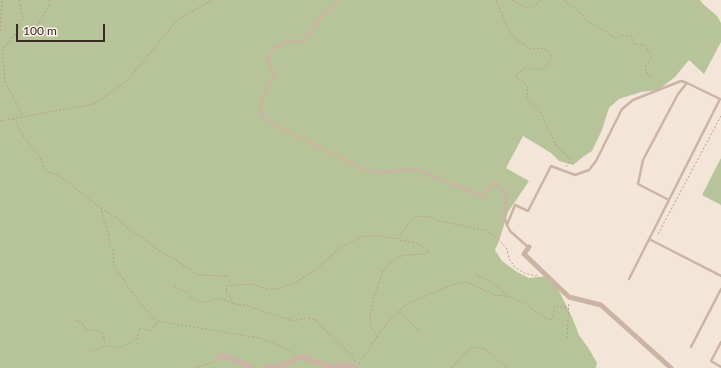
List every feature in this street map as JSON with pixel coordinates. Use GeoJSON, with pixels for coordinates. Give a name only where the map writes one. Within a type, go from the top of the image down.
{"type":"FeatureCollection","features":[{"type":"Feature","properties":{"kind":"street"},"geometry":{"type":"LineString","coordinates":[[529,247],[524,254],[569,297],[601,305],[671,368]]}},
{"type":"Feature","properties":{"kind":"street"},"geometry":{"type":"LineString","coordinates":[[217,360],[222,356],[252,368]]}},
{"type":"Feature","properties":{"kind":"street"},"geometry":{"type":"LineString","coordinates":[[266,368],[283,366],[300,357],[331,367],[347,365],[357,368]]}},
{"type":"Feature","properties":{"kind":"lane"},"geometry":{"type":"LineString","coordinates":[[339,0],[320,18],[304,41],[290,41],[274,48],[268,59],[274,75],[262,98],[260,107],[262,116],[270,123],[365,170],[379,173],[415,169],[483,196],[486,190],[494,184],[500,187],[505,195],[506,204],[504,216],[510,231],[529,247]]}},
{"type":"Feature","properties":{"kind":"lane"},"geometry":{"type":"LineString","coordinates":[[507,225],[516,205],[528,211],[551,166],[574,175],[589,170],[596,161],[622,109],[633,100],[681,81],[687,83],[721,99],[629,279]]}},
{"type":"Feature","properties":{"kind":"lane"},"geometry":{"type":"LineString","coordinates":[[669,200],[638,184],[643,160],[678,94],[687,83]]}},
{"type":"Feature","properties":{"kind":"lane"},"geometry":{"type":"LineString","coordinates":[[649,239],[721,276]]}},
{"type":"Feature","properties":{"kind":"lane"},"geometry":{"type":"LineString","coordinates":[[691,347],[721,289]]}},
{"type":"Feature","properties":{"kind":"lane"},"geometry":{"type":"LineString","coordinates":[[721,342],[711,361],[721,367]]}},
{"type":"Feature","properties":{"kind":"path"},"geometry":{"type":"LineString","coordinates":[[0,31],[2,0]]}},
{"type":"Feature","properties":{"kind":"path"},"geometry":{"type":"LineString","coordinates":[[19,0],[23,20],[14,36],[2,51],[6,82],[23,116]]}},
{"type":"Feature","properties":{"kind":"path"},"geometry":{"type":"LineString","coordinates":[[14,36],[30,32],[38,25],[50,5],[50,0]]}},
{"type":"Feature","properties":{"kind":"path"},"geometry":{"type":"LineString","coordinates":[[0,121],[94,104],[127,81],[177,20],[212,0]]}},
{"type":"Feature","properties":{"kind":"path"},"geometry":{"type":"LineString","coordinates":[[496,0],[508,29],[517,40],[529,48],[542,48],[548,51],[552,57],[547,66],[542,70],[526,68],[517,73],[516,77],[524,82],[528,88],[527,98],[542,114],[557,147],[569,157],[570,160],[563,170]]}},
{"type":"Feature","properties":{"kind":"path"},"geometry":{"type":"LineString","coordinates":[[512,0],[528,9],[541,0]]}},
{"type":"Feature","properties":{"kind":"path"},"geometry":{"type":"LineString","coordinates":[[564,0],[582,14],[587,22],[616,38],[625,34],[631,36],[634,44],[644,45],[652,58],[645,67],[648,75],[652,78]]}},
{"type":"Feature","properties":{"kind":"path"},"geometry":{"type":"LineString","coordinates":[[658,234],[721,116]]}},
{"type":"Feature","properties":{"kind":"path"},"geometry":{"type":"LineString","coordinates":[[14,118],[23,136],[38,154],[46,171],[58,175],[118,219],[131,231],[198,275],[228,276],[230,282],[236,285]]}},
{"type":"Feature","properties":{"kind":"path"},"geometry":{"type":"LineString","coordinates":[[101,208],[110,246],[113,250],[114,267],[133,294],[157,321],[259,338],[290,351],[300,357]]}},
{"type":"Feature","properties":{"kind":"path"},"geometry":{"type":"LineString","coordinates":[[398,239],[405,228],[416,217],[430,217],[440,221],[488,231],[507,249],[509,259],[515,267],[524,273],[536,276],[543,272]]}},
{"type":"Feature","properties":{"kind":"path"},"geometry":{"type":"LineString","coordinates":[[234,304],[229,295],[226,293],[227,286],[252,284],[270,290],[281,288],[298,281],[317,269],[341,247],[361,237],[379,236],[416,243],[424,247],[429,252],[425,254],[397,257],[383,271],[370,315],[371,326],[377,337]]}},
{"type":"Feature","properties":{"kind":"path"},"geometry":{"type":"LineString","coordinates":[[475,274],[494,283],[507,297]]}},
{"type":"Feature","properties":{"kind":"path"},"geometry":{"type":"LineString","coordinates":[[357,368],[388,321],[408,303],[454,284],[466,282],[495,295],[511,297],[524,303],[550,321],[555,306],[569,308]]}},
{"type":"Feature","properties":{"kind":"path"},"geometry":{"type":"LineString","coordinates":[[174,286],[188,293],[198,302],[206,302],[219,298],[234,304],[245,305],[293,321],[305,318],[316,320],[354,357],[357,368]]}},
{"type":"Feature","properties":{"kind":"path"},"geometry":{"type":"LineString","coordinates":[[567,338],[569,297]]}},
{"type":"Feature","properties":{"kind":"path"},"geometry":{"type":"LineString","coordinates":[[398,312],[419,331]]}},
{"type":"Feature","properties":{"kind":"path"},"geometry":{"type":"LineString","coordinates":[[75,320],[82,323],[86,330],[96,330],[103,333],[105,344]]}},
{"type":"Feature","properties":{"kind":"path"},"geometry":{"type":"LineString","coordinates":[[105,344],[118,348],[137,339],[140,328],[152,331],[157,321]]}},
{"type":"Feature","properties":{"kind":"path"},"geometry":{"type":"LineString","coordinates":[[92,351],[105,344]]}},
{"type":"Feature","properties":{"kind":"path"},"geometry":{"type":"LineString","coordinates":[[452,368],[466,351],[474,347],[485,349],[508,368]]}},
{"type":"Feature","properties":{"kind":"path"},"geometry":{"type":"LineString","coordinates":[[194,368],[217,360]]}},
{"type":"Feature","properties":{"kind":"green space"},"geometry":{"type":"Polygon","coordinates":[[[0,0],[700,0],[717,16],[721,23],[721,42],[704,74],[689,60],[675,77],[658,90],[641,92],[619,99],[609,108],[602,130],[592,151],[573,165],[559,161],[551,153],[523,136],[506,168],[529,181],[508,212],[495,250],[502,261],[517,272],[529,278],[548,276],[557,287],[579,335],[597,363],[596,368],[0,368],[0,0]]]}},
{"type":"Feature","properties":{"kind":"green space"},"geometry":{"type":"Polygon","coordinates":[[[721,158],[721,205],[702,195],[721,158]]]}}]}
